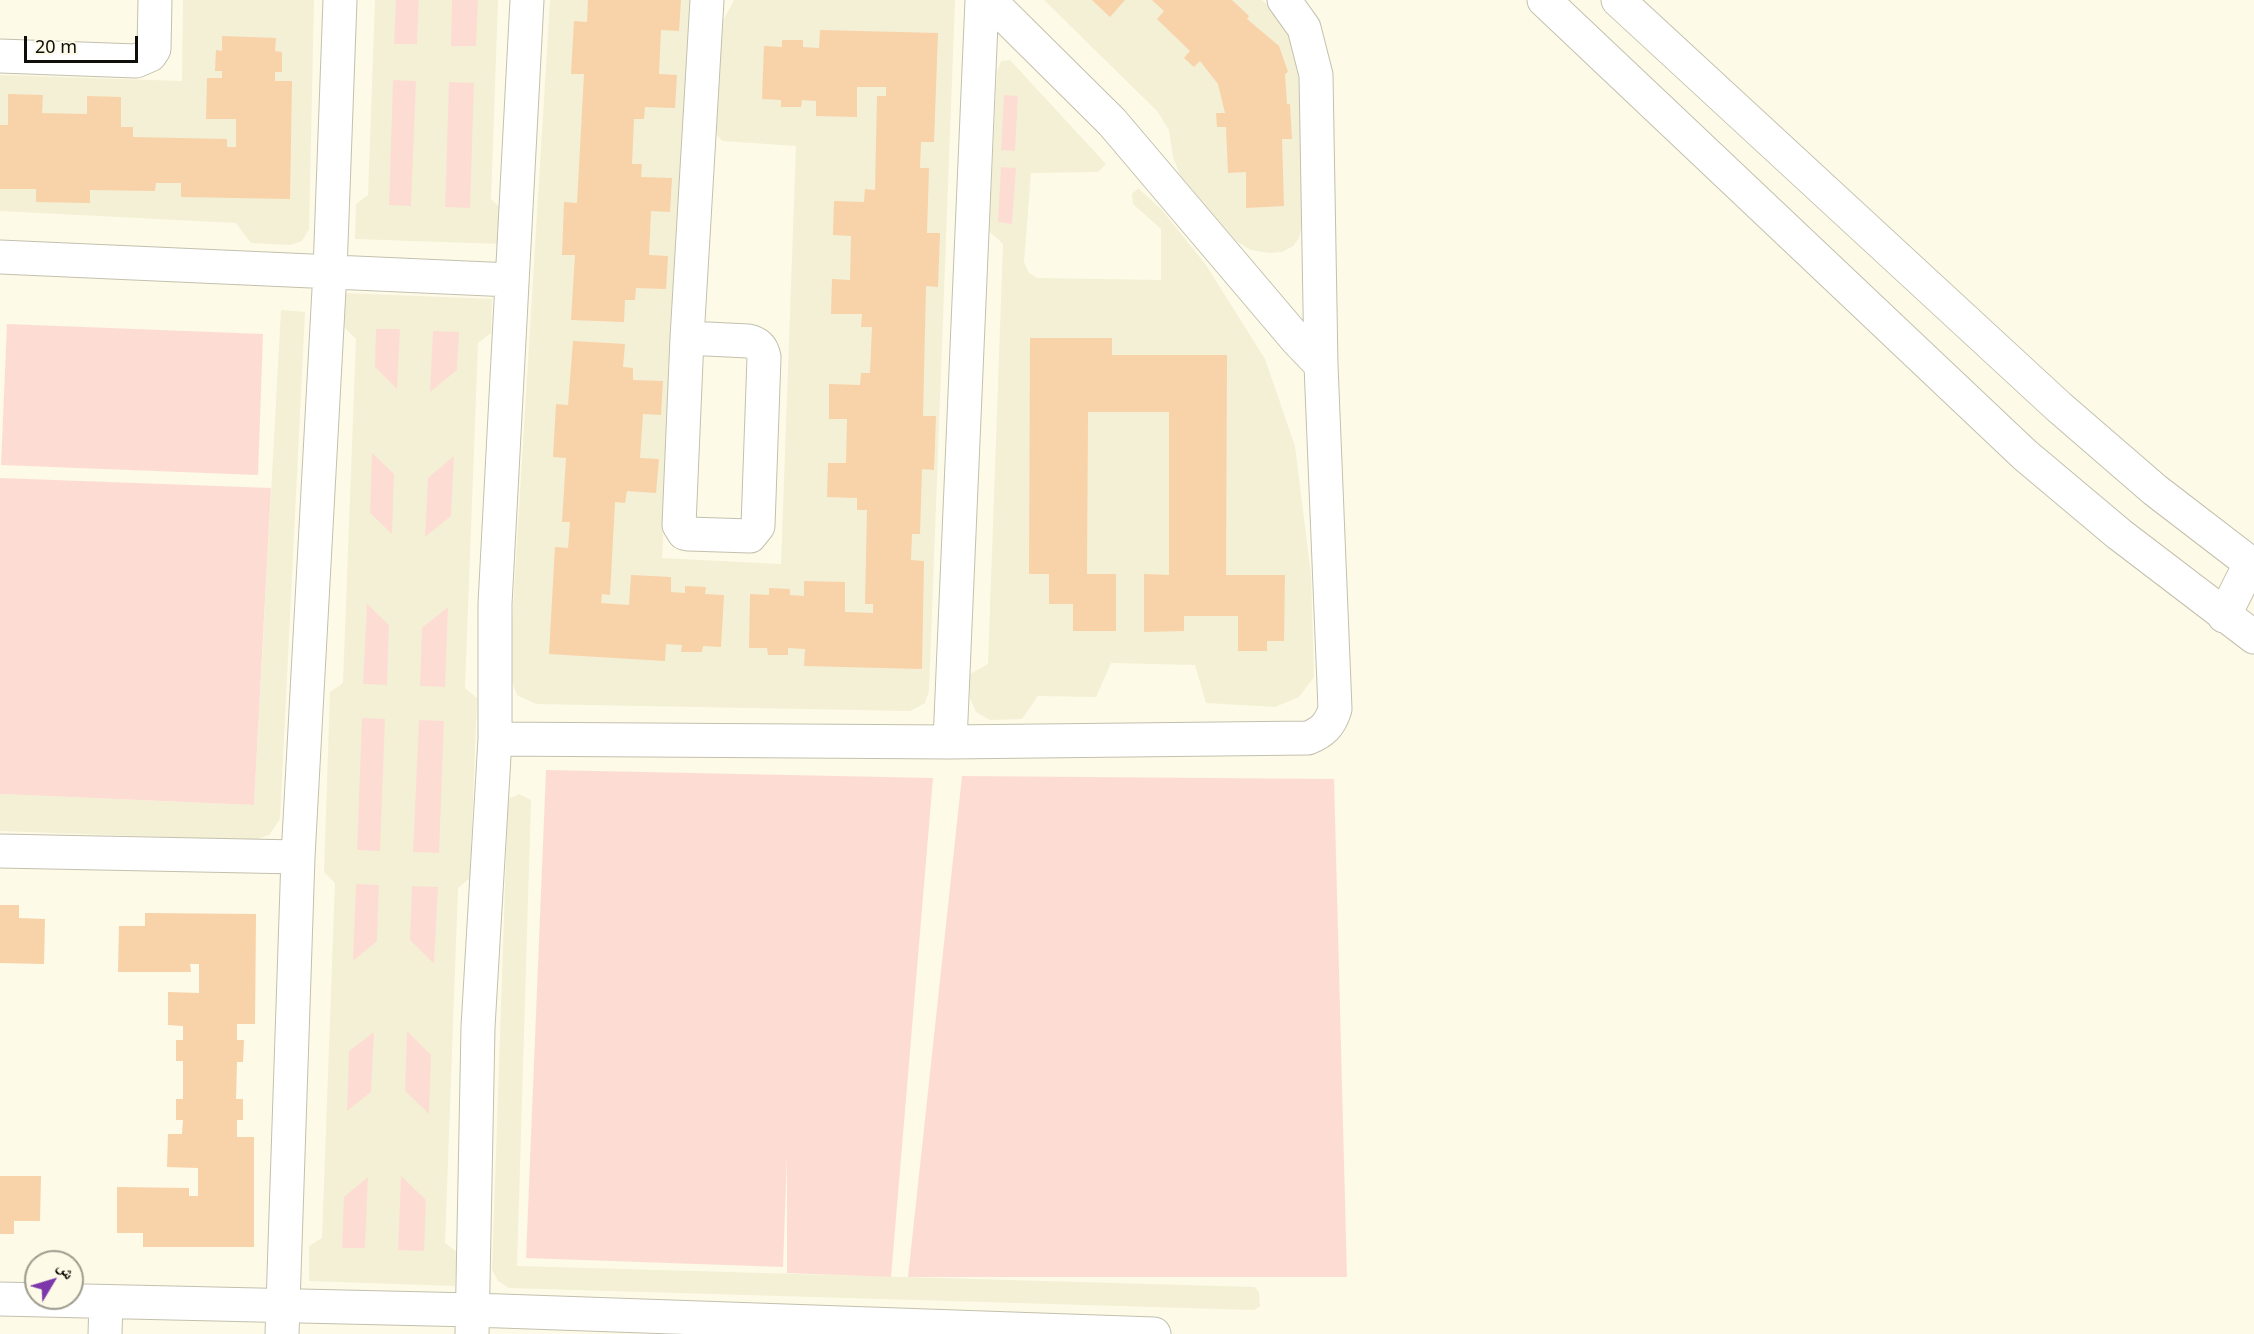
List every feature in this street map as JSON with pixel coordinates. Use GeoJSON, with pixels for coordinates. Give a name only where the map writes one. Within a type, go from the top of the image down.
{"type":"FeatureCollection","features":[{"type":"Feature","properties":{"kind":"street"},"geometry":{"type":"LineString","coordinates":[[0,56],[136,62],[144,59],[154,49],[155,0]]}},
{"type":"Feature","properties":{"kind":"street"},"geometry":{"type":"LineString","coordinates":[[283,1320],[298,857],[330,271],[340,0]]}},
{"type":"Feature","properties":{"kind":"street"},"geometry":{"type":"LineString","coordinates":[[472,1322],[478,1027],[495,739],[495,604],[527,0]]}},
{"type":"Feature","properties":{"kind":"street"},"geometry":{"type":"LineString","coordinates":[[687,338],[756,342],[762,349],[764,357],[758,526],[750,536],[689,534],[681,529],[687,338],[707,0]]}},
{"type":"Feature","properties":{"kind":"street"},"geometry":{"type":"LineString","coordinates":[[950,742],[982,0]]}},
{"type":"Feature","properties":{"kind":"street"},"geometry":{"type":"LineString","coordinates":[[989,0],[1112,122],[1290,333],[1321,365]]}},
{"type":"Feature","properties":{"kind":"street"},"geometry":{"type":"LineString","coordinates":[[495,739],[950,742],[1308,738],[1322,732],[1331,721],[1335,709],[1321,365],[1316,75],[1304,28],[1284,0]]}},
{"type":"Feature","properties":{"kind":"street"},"geometry":{"type":"LineString","coordinates":[[1544,0],[2025,455],[2119,534],[2254,637]]}},
{"type":"Feature","properties":{"kind":"street"},"geometry":{"type":"LineString","coordinates":[[1618,0],[2059,407],[2156,490],[2252,565],[2224,616]]}},
{"type":"Feature","properties":{"kind":"street"},"geometry":{"type":"LineString","coordinates":[[0,257],[511,280]]}},
{"type":"Feature","properties":{"kind":"street"},"geometry":{"type":"LineString","coordinates":[[0,851],[298,857]]}},
{"type":"Feature","properties":{"kind":"street"},"geometry":{"type":"LineString","coordinates":[[0,1299],[105,1318],[1154,1334]]}},
{"type":"Feature","properties":{"kind":"shaded area"},"geometry":{"type":"Polygon","coordinates":[[[183,0],[314,0],[309,229],[302,241],[290,245],[251,243],[236,223],[0,211],[0,75],[182,81],[183,0]]]}},
{"type":"Feature","properties":{"kind":"shaded area"},"geometry":{"type":"Polygon","coordinates":[[[375,0],[498,0],[491,199],[502,209],[501,244],[355,239],[356,204],[368,195],[375,0]]]}},
{"type":"Feature","properties":{"kind":"shaded area"},"geometry":{"type":"Polygon","coordinates":[[[396,0],[419,0],[417,44],[394,44],[396,0]]]}},
{"type":"Feature","properties":{"kind":"shaded area"},"geometry":{"type":"Polygon","coordinates":[[[452,0],[478,0],[476,46],[451,46],[452,0]]]}},
{"type":"Feature","properties":{"kind":"shaded area"},"geometry":{"type":"Polygon","coordinates":[[[550,0],[691,0],[662,558],[781,564],[796,146],[722,141],[714,131],[719,41],[723,21],[734,0],[955,0],[929,691],[925,703],[910,711],[536,704],[517,695],[509,674],[550,0]]]}},
{"type":"Feature","properties":{"kind":"shaded area"},"geometry":{"type":"Polygon","coordinates":[[[1044,0],[1262,0],[1273,10],[1286,29],[1296,52],[1301,86],[1302,224],[1299,238],[1293,246],[1282,252],[1269,253],[1251,250],[1236,241],[1180,175],[1173,157],[1169,130],[1157,111],[1044,0]]]}},
{"type":"Feature","properties":{"kind":"shaded area"},"geometry":{"type":"Polygon","coordinates":[[[1010,60],[1106,164],[1098,172],[1031,173],[1024,262],[1029,273],[1037,278],[1161,280],[1161,229],[1133,204],[1132,194],[1138,188],[1162,210],[1206,265],[1265,359],[1295,446],[1311,575],[1314,677],[1299,697],[1275,707],[1206,703],[1195,665],[1111,663],[1096,697],[1038,696],[1022,719],[990,720],[976,712],[970,698],[970,674],[988,664],[1003,244],[989,231],[997,72],[1001,61],[1010,60]]]}},
{"type":"Feature","properties":{"kind":"shaded area"},"geometry":{"type":"Polygon","coordinates":[[[393,80],[416,81],[411,206],[389,205],[393,80]]]}},
{"type":"Feature","properties":{"kind":"shaded area"},"geometry":{"type":"Polygon","coordinates":[[[449,82],[474,83],[470,208],[445,207],[449,82]]]}},
{"type":"Feature","properties":{"kind":"shaded area"},"geometry":{"type":"Polygon","coordinates":[[[1004,95],[1018,96],[1015,151],[1001,150],[1004,95]]]}},
{"type":"Feature","properties":{"kind":"shaded area"},"geometry":{"type":"Polygon","coordinates":[[[1001,167],[1016,168],[1012,224],[998,222],[1001,167]]]}},
{"type":"Feature","properties":{"kind":"shaded area"},"geometry":{"type":"Polygon","coordinates":[[[346,293],[492,299],[491,333],[478,343],[465,688],[477,698],[470,878],[458,888],[445,1243],[457,1252],[455,1286],[309,1281],[309,1246],[322,1238],[335,883],[324,872],[330,692],[343,683],[356,339],[344,327],[346,293]]]}},
{"type":"Feature","properties":{"kind":"shaded area"},"geometry":{"type":"Polygon","coordinates":[[[281,310],[305,312],[280,819],[269,835],[254,840],[0,831],[0,794],[254,805],[281,310]]]}},
{"type":"Feature","properties":{"kind":"shaded area"},"geometry":{"type":"Polygon","coordinates":[[[7,324],[263,334],[258,475],[1,465],[7,324]]]}},
{"type":"Feature","properties":{"kind":"shaded area"},"geometry":{"type":"Polygon","coordinates":[[[376,329],[400,329],[397,389],[375,367],[376,329]]]}},
{"type":"Feature","properties":{"kind":"shaded area"},"geometry":{"type":"Polygon","coordinates":[[[433,331],[459,332],[457,370],[430,392],[433,331]]]}},
{"type":"Feature","properties":{"kind":"shaded area"},"geometry":{"type":"Polygon","coordinates":[[[372,453],[394,474],[392,534],[370,513],[372,453]]]}},
{"type":"Feature","properties":{"kind":"shaded area"},"geometry":{"type":"Polygon","coordinates":[[[454,456],[451,516],[425,537],[428,478],[454,456]]]}},
{"type":"Feature","properties":{"kind":"shaded area"},"geometry":{"type":"Polygon","coordinates":[[[0,478],[271,488],[254,805],[0,794],[0,478]]]}},
{"type":"Feature","properties":{"kind":"shaded area"},"geometry":{"type":"Polygon","coordinates":[[[367,604],[389,625],[387,685],[363,684],[367,604]]]}},
{"type":"Feature","properties":{"kind":"shaded area"},"geometry":{"type":"Polygon","coordinates":[[[448,607],[445,687],[420,686],[422,628],[448,607]]]}},
{"type":"Feature","properties":{"kind":"shaded area"},"geometry":{"type":"Polygon","coordinates":[[[362,718],[385,719],[380,851],[357,850],[362,718]]]}},
{"type":"Feature","properties":{"kind":"shaded area"},"geometry":{"type":"Polygon","coordinates":[[[419,720],[444,721],[439,853],[413,852],[419,720]]]}},
{"type":"Feature","properties":{"kind":"shaded area"},"geometry":{"type":"Polygon","coordinates":[[[546,770],[933,778],[891,1277],[787,1273],[787,1157],[783,1267],[526,1258],[546,770]]]}},
{"type":"Feature","properties":{"kind":"shaded area"},"geometry":{"type":"Polygon","coordinates":[[[962,776],[1334,779],[1347,1277],[908,1277],[962,776]]]}},
{"type":"Feature","properties":{"kind":"shaded area"},"geometry":{"type":"Polygon","coordinates":[[[519,794],[531,800],[517,1266],[1255,1287],[1259,1292],[1260,1306],[1254,1310],[509,1288],[498,1281],[492,1270],[508,799],[519,794]]]}},
{"type":"Feature","properties":{"kind":"shaded area"},"geometry":{"type":"Polygon","coordinates":[[[356,884],[379,885],[377,941],[353,961],[356,884]]]}},
{"type":"Feature","properties":{"kind":"shaded area"},"geometry":{"type":"Polygon","coordinates":[[[412,886],[438,887],[434,964],[410,940],[412,886]]]}},
{"type":"Feature","properties":{"kind":"shaded area"},"geometry":{"type":"Polygon","coordinates":[[[407,1031],[431,1055],[429,1114],[405,1091],[407,1031]]]}},
{"type":"Feature","properties":{"kind":"shaded area"},"geometry":{"type":"Polygon","coordinates":[[[374,1032],[371,1092],[347,1111],[349,1051],[374,1032]]]}},
{"type":"Feature","properties":{"kind":"shaded area"},"geometry":{"type":"Polygon","coordinates":[[[401,1176],[426,1200],[424,1251],[398,1250],[401,1176]]]}},
{"type":"Feature","properties":{"kind":"shaded area"},"geometry":{"type":"Polygon","coordinates":[[[368,1177],[365,1248],[342,1248],[344,1197],[368,1177]]]}},
{"type":"Feature","properties":{"kind":"building"},"geometry":{"type":"Polygon","coordinates":[[[588,0],[681,0],[679,31],[661,30],[659,74],[677,75],[675,108],[645,107],[644,119],[634,119],[632,164],[642,164],[641,177],[672,178],[670,212],[651,211],[649,255],[668,256],[666,289],[636,288],[635,300],[625,300],[624,322],[571,320],[575,255],[562,255],[564,202],[577,203],[584,74],[571,74],[574,21],[587,22],[588,0]]]}},
{"type":"Feature","properties":{"kind":"building"},"geometry":{"type":"Polygon","coordinates":[[[1092,0],[1125,0],[1110,17],[1092,0]]]}},
{"type":"Feature","properties":{"kind":"building"},"geometry":{"type":"Polygon","coordinates":[[[1152,0],[1232,0],[1249,16],[1247,19],[1279,46],[1288,72],[1285,74],[1292,139],[1282,139],[1284,206],[1246,208],[1246,172],[1228,173],[1226,127],[1217,127],[1216,113],[1225,113],[1218,84],[1200,61],[1194,67],[1184,58],[1190,51],[1157,19],[1164,11],[1152,0]]]}},
{"type":"Feature","properties":{"kind":"building"},"geometry":{"type":"Polygon","coordinates":[[[820,30],[938,33],[934,142],[921,142],[920,168],[929,168],[927,233],[940,233],[938,287],[926,286],[923,416],[936,416],[934,470],[922,469],[920,534],[912,534],[911,560],[924,561],[922,669],[804,666],[805,649],[788,648],[788,655],[768,655],[767,648],[749,648],[750,594],[769,595],[769,588],[790,589],[790,595],[804,596],[804,581],[845,582],[845,612],[873,613],[873,604],[865,604],[867,510],[857,510],[857,498],[827,497],[828,463],[846,463],[847,419],[829,419],[829,384],[860,385],[861,373],[870,373],[872,327],[861,327],[862,314],[831,314],[832,279],[850,280],[851,236],[833,235],[834,201],[864,202],[865,189],[875,190],[877,96],[886,96],[886,87],[857,87],[857,117],[816,116],[816,101],[802,100],[801,107],[781,107],[781,100],[762,99],[764,46],[782,47],[782,40],[803,40],[803,47],[819,48],[820,30]]]}},
{"type":"Feature","properties":{"kind":"building"},"geometry":{"type":"Polygon","coordinates":[[[222,36],[276,38],[275,51],[282,52],[282,72],[275,72],[275,81],[292,81],[290,199],[181,197],[181,183],[156,183],[155,191],[90,190],[90,203],[36,202],[36,189],[0,189],[0,125],[8,125],[8,94],[43,95],[42,113],[87,114],[87,96],[121,97],[121,127],[133,127],[133,137],[227,139],[227,147],[236,147],[236,119],[206,119],[207,78],[222,78],[222,71],[215,71],[216,50],[222,51],[222,36]]]}},
{"type":"Feature","properties":{"kind":"building"},"geometry":{"type":"Polygon","coordinates":[[[1030,338],[1112,338],[1112,355],[1227,355],[1226,575],[1285,575],[1284,641],[1267,641],[1267,651],[1238,651],[1238,616],[1184,616],[1184,631],[1144,632],[1144,574],[1169,575],[1169,412],[1088,412],[1087,574],[1116,574],[1116,631],[1073,631],[1073,604],[1049,604],[1049,574],[1029,574],[1030,338]]]}},
{"type":"Feature","properties":{"kind":"building"},"geometry":{"type":"Polygon","coordinates":[[[573,341],[625,344],[623,367],[633,368],[633,380],[663,381],[661,415],[643,414],[640,458],[659,459],[656,493],[627,491],[625,503],[615,502],[610,595],[602,594],[601,603],[629,605],[631,575],[671,577],[671,592],[685,593],[685,586],[706,587],[705,594],[724,595],[721,647],[703,646],[702,652],[681,652],[682,645],[666,644],[665,661],[549,654],[555,547],[568,548],[570,522],[562,522],[566,458],[553,457],[556,404],[568,405],[573,341]]]}},
{"type":"Feature","properties":{"kind":"building"},"geometry":{"type":"Polygon","coordinates":[[[0,905],[19,905],[19,918],[45,919],[44,964],[0,963],[0,905]]]}},
{"type":"Feature","properties":{"kind":"building"},"geometry":{"type":"Polygon","coordinates":[[[145,913],[256,914],[255,1024],[237,1024],[237,1040],[244,1040],[243,1062],[237,1062],[236,1099],[243,1099],[243,1120],[237,1120],[237,1137],[254,1137],[254,1247],[143,1247],[143,1233],[117,1233],[117,1187],[189,1188],[189,1196],[198,1196],[198,1168],[167,1167],[168,1134],[182,1134],[183,1120],[176,1120],[176,1099],[183,1099],[183,1061],[176,1061],[176,1040],[183,1040],[183,1026],[168,1025],[168,992],[199,993],[199,964],[190,964],[191,972],[118,972],[119,926],[145,926],[145,913]]]}},
{"type":"Feature","properties":{"kind":"building"},"geometry":{"type":"Polygon","coordinates":[[[0,1176],[41,1176],[40,1221],[14,1221],[14,1234],[0,1234],[0,1176]]]}}]}
